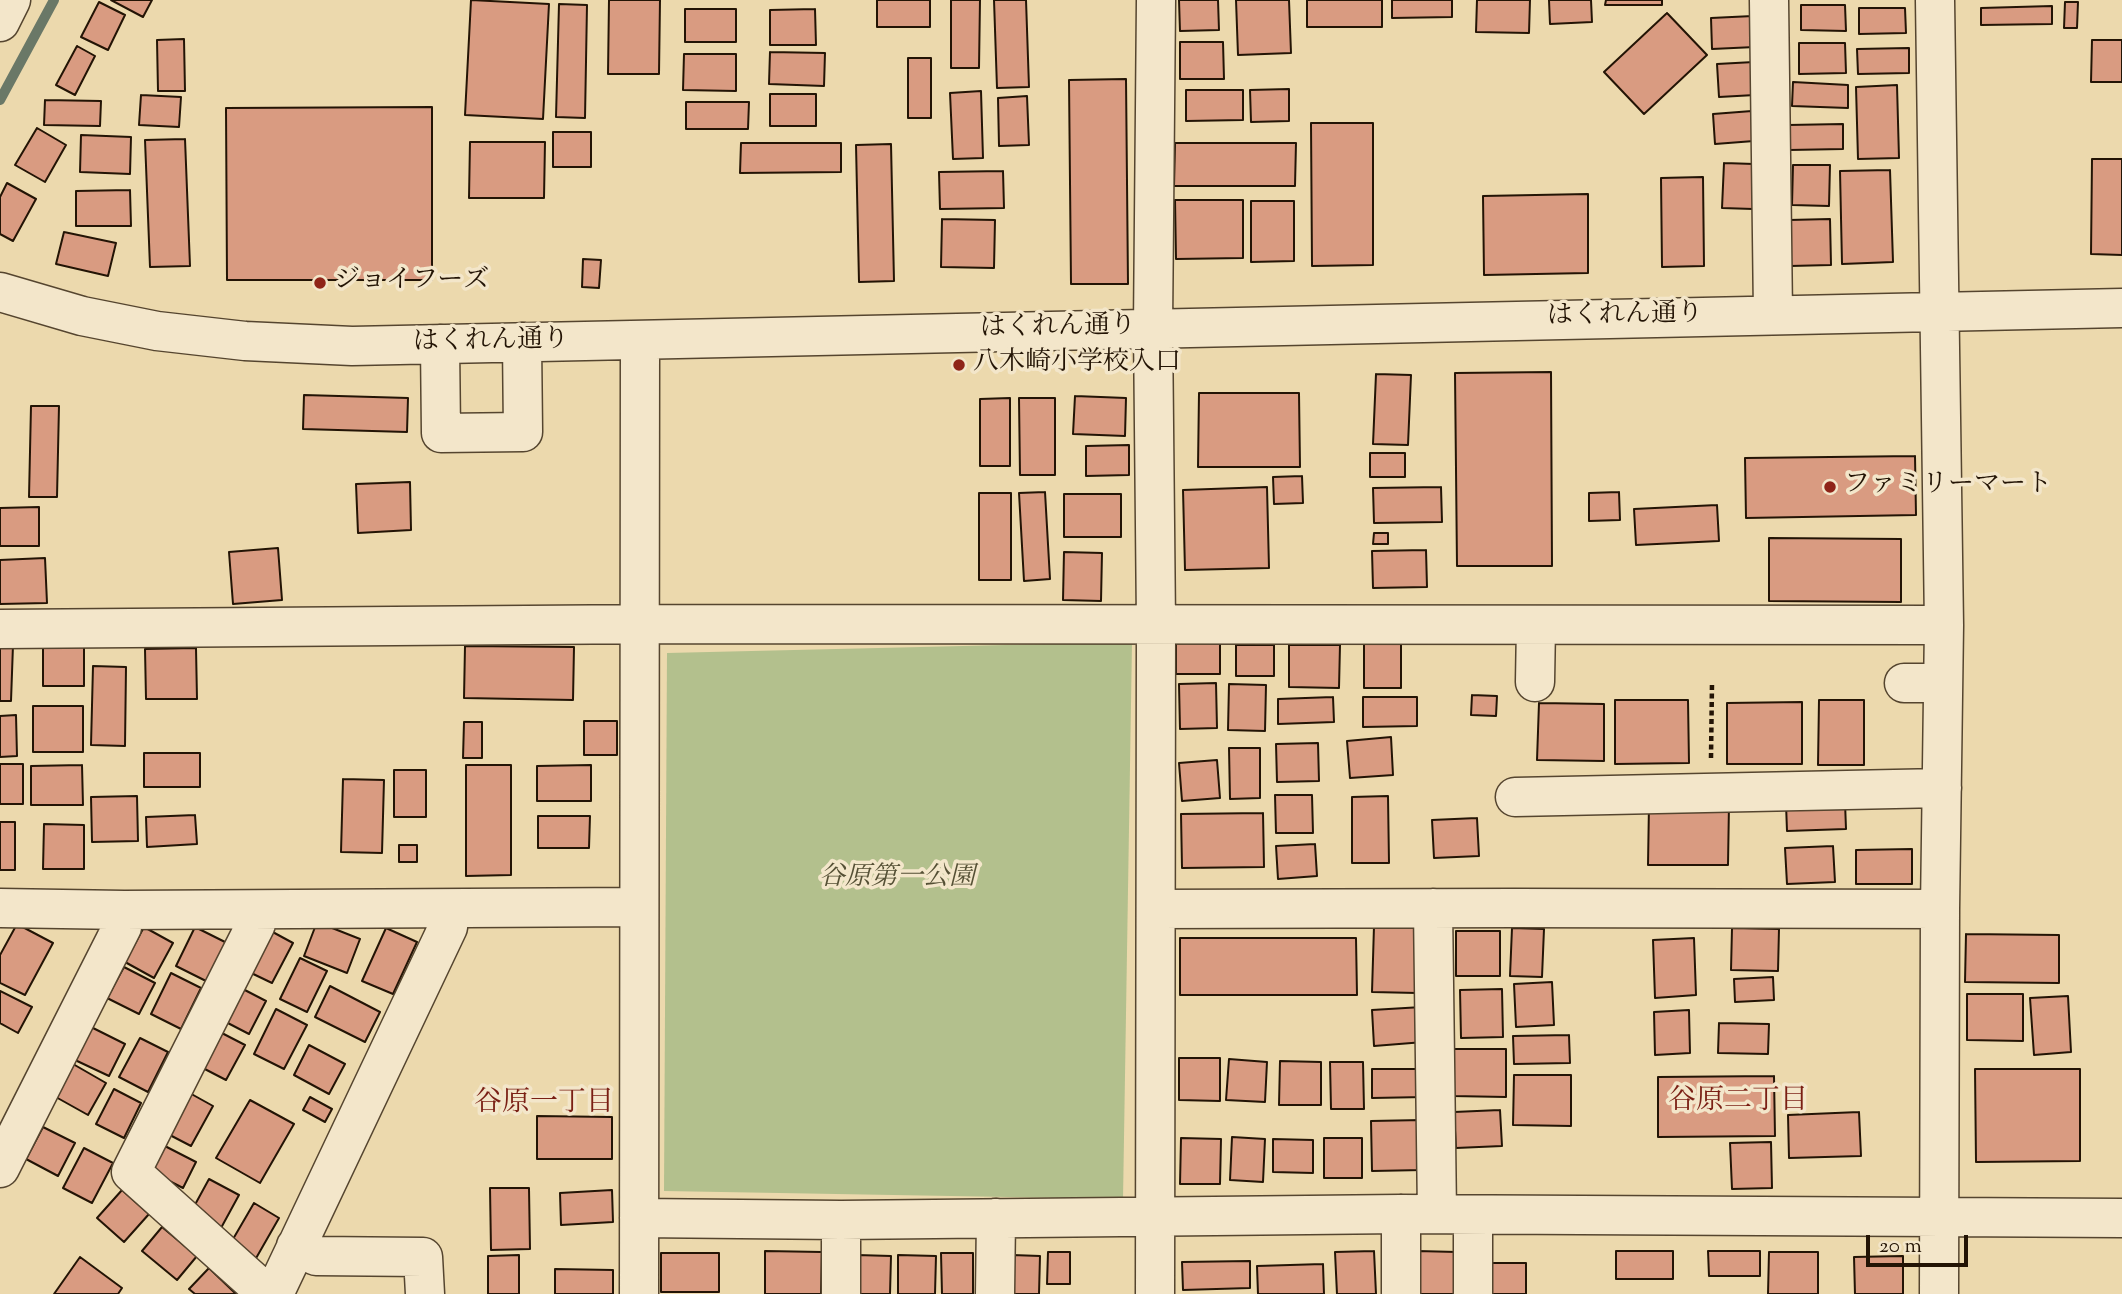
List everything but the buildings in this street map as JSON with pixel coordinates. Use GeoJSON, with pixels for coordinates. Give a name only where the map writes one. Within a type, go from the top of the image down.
{"type":"FeatureCollection","features":[{"type":"Feature","properties":{"kind":"street"},"geometry":{"type":"LineString","coordinates":[[0,22],[11,0]]}},
{"type":"Feature","properties":{"kind":"street"},"geometry":{"type":"LineString","coordinates":[[1155,1294],[1156,624],[1153,327],[1156,0]]}},
{"type":"Feature","properties":{"kind":"street"},"geometry":{"type":"LineString","coordinates":[[1769,0],[1773,314]]}},
{"type":"Feature","properties":{"kind":"street"},"geometry":{"type":"LineString","coordinates":[[1936,0],[1944,625],[1939,1294]]}},
{"type":"Feature","properties":{"kind":"street","name":"はくれん通り"},"geometry":{"type":"LineString","coordinates":[[0,292],[82,316],[157,331],[245,341],[352,346],[2122,308]]}},
{"type":"Feature","properties":{"kind":"street"},"geometry":{"type":"LineString","coordinates":[[639,1294],[640,340]]}},
{"type":"Feature","properties":{"kind":"street"},"geometry":{"type":"LineString","coordinates":[[440,344],[441,433],[523,432],[523,342]]}},
{"type":"Feature","properties":{"kind":"street"},"geometry":{"type":"LineString","coordinates":[[0,629],[640,625],[1944,625]]}},
{"type":"Feature","properties":{"kind":"street"},"geometry":{"type":"LineString","coordinates":[[1535,682],[1536,625]]}},
{"type":"Feature","properties":{"kind":"street"},"geometry":{"type":"LineString","coordinates":[[1904,683],[1943,683]]}},
{"type":"Feature","properties":{"kind":"street"},"geometry":{"type":"LineString","coordinates":[[1516,797],[1942,788]]}},
{"type":"Feature","properties":{"kind":"street"},"geometry":{"type":"LineString","coordinates":[[0,908],[638,908]]}},
{"type":"Feature","properties":{"kind":"street"},"geometry":{"type":"LineString","coordinates":[[1433,908],[1437,1214],[1473,1294]]}},
{"type":"Feature","properties":{"kind":"street"},"geometry":{"type":"LineString","coordinates":[[274,1294],[447,927],[450,909]]}},
{"type":"Feature","properties":{"kind":"street"},"geometry":{"type":"LineString","coordinates":[[1156,909],[1940,909]]}},
{"type":"Feature","properties":{"kind":"street"},"geometry":{"type":"LineString","coordinates":[[0,1168],[122,927],[124,910]]}},
{"type":"Feature","properties":{"kind":"street"},"geometry":{"type":"LineString","coordinates":[[256,910],[256,924],[131,1172],[267,1294]]}},
{"type":"Feature","properties":{"kind":"street"},"geometry":{"type":"LineString","coordinates":[[639,1218],[841,1220],[1437,1214],[2122,1219]]}},
{"type":"Feature","properties":{"kind":"street"},"geometry":{"type":"LineString","coordinates":[[1401,1294],[1437,1214]]}},
{"type":"Feature","properties":{"kind":"street"},"geometry":{"type":"LineString","coordinates":[[995,1294],[996,1218]]}},
{"type":"Feature","properties":{"kind":"street"},"geometry":{"type":"LineString","coordinates":[[841,1220],[841,1294]]}},
{"type":"Feature","properties":{"kind":"street"},"geometry":{"type":"LineString","coordinates":[[296,1246],[316,1256],[424,1257],[425,1294]]}},
{"type":"Feature","properties":{"kind":"path"},"geometry":{"type":"LineString","coordinates":[[1710,793],[1712,682]]}},
{"type":"Feature","properties":{"kind":"green space","name":"谷原第一公園"},"geometry":{"type":"Polygon","coordinates":[[[1132,642],[1123,1199],[664,1191],[667,653],[1132,642]]]}},
{"type":"Feature","properties":{"kind":"waterway"},"geometry":{"type":"LineString","coordinates":[[0,100],[54,0]]}},
{"type":"Feature","properties":{"kind":"place","name":"ジョイフーズ"},"geometry":{"type":"Point","coordinates":[320,283]}},
{"type":"Feature","properties":{"kind":"place","name":"八木崎小学校入口"},"geometry":{"type":"Point","coordinates":[959,365]}},
{"type":"Feature","properties":{"kind":"place","name":"ファミリーマート"},"geometry":{"type":"Point","coordinates":[1830,487]}},
{"type":"Feature","properties":{"kind":"district","name":"谷原二丁目"},"geometry":{"type":"Point","coordinates":[1738,1103]}},
{"type":"Feature","properties":{"kind":"district","name":"谷原一丁目"},"geometry":{"type":"Point","coordinates":[544,1105]}}]}
